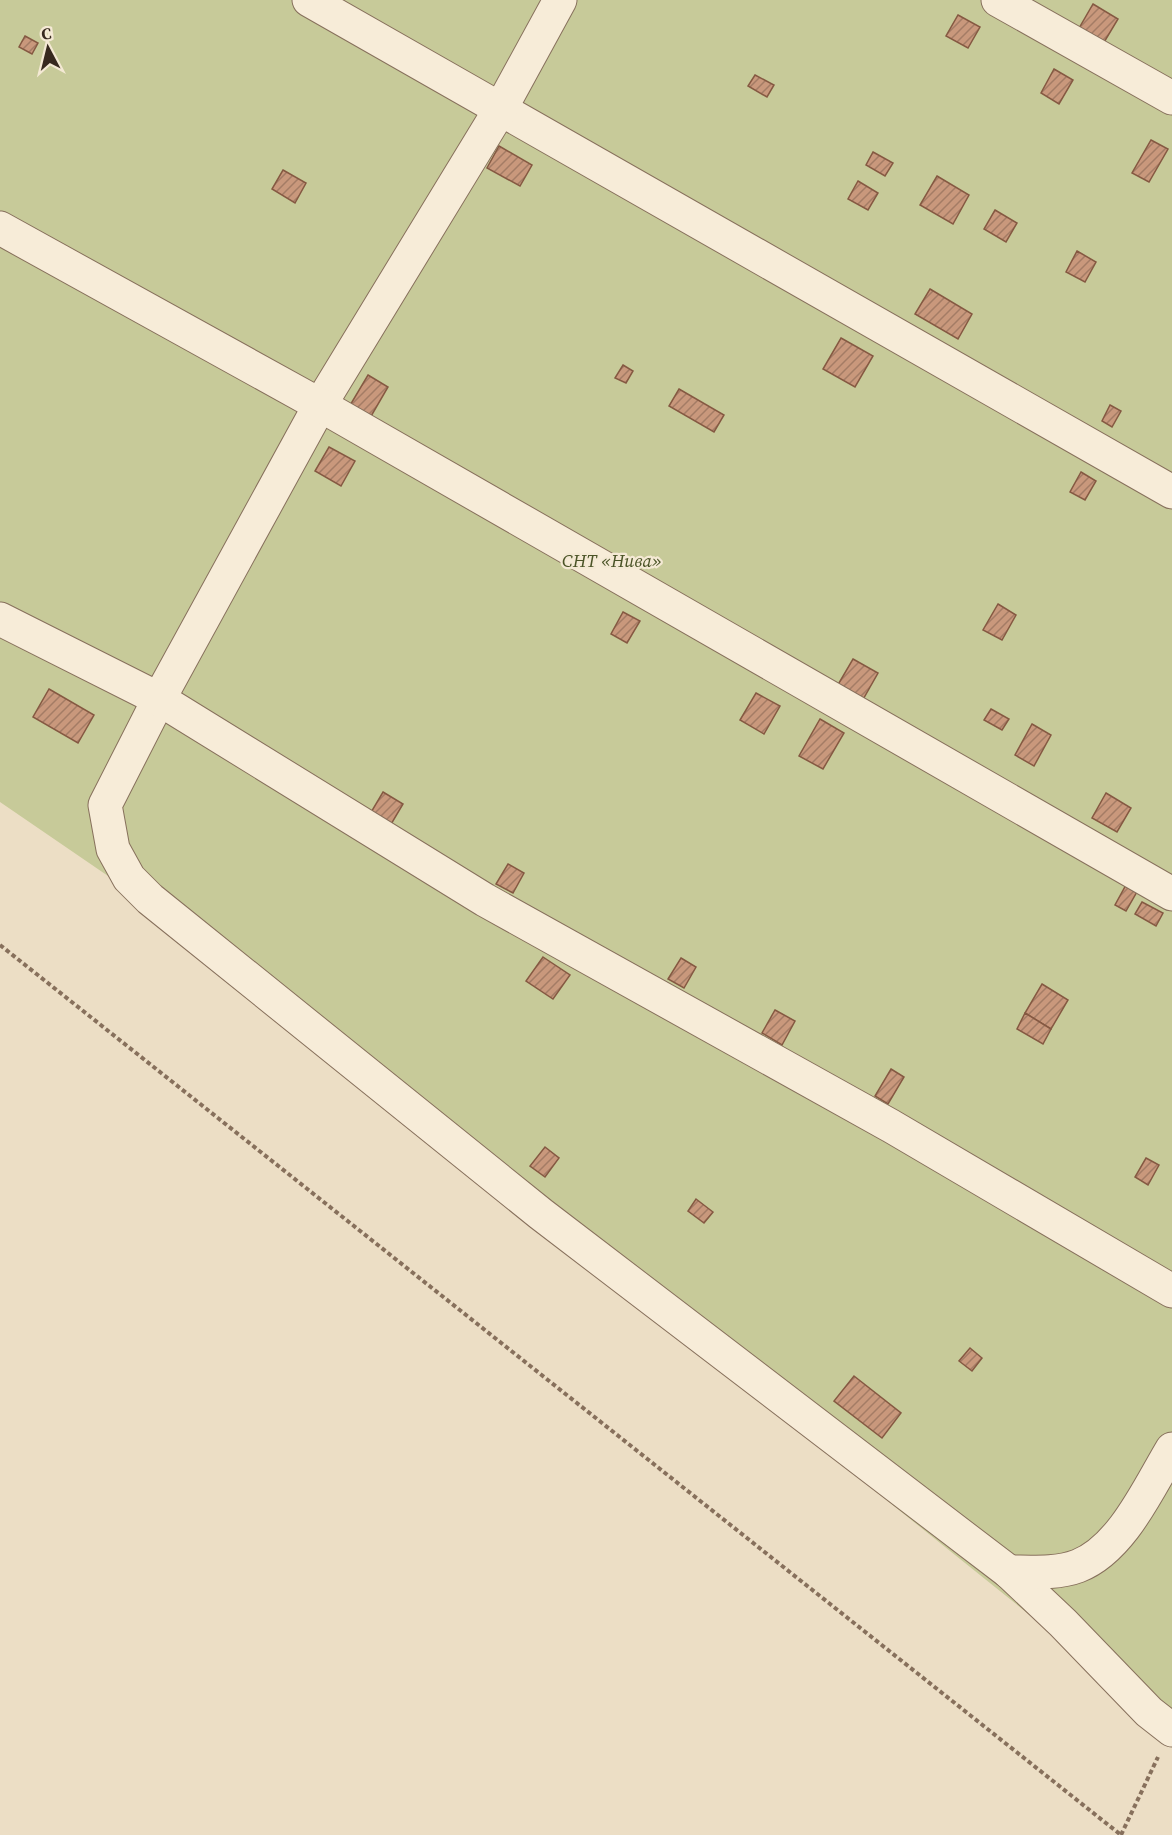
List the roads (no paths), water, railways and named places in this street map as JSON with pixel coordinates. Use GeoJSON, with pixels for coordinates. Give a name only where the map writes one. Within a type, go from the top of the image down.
{"type":"FeatureCollection","features":[{"type":"Feature","properties":{"kind":"lane"},"geometry":{"type":"LineString","coordinates":[[309,0],[1172,492]]}},
{"type":"Feature","properties":{"kind":"lane"},"geometry":{"type":"LineString","coordinates":[[560,0],[501,108],[320,405],[159,699],[105,805],[113,849],[129,878],[150,899],[541,1214],[1009,1572],[1063,1623],[1149,1712],[1171,1730]]}},
{"type":"Feature","properties":{"kind":"lane"},"geometry":{"type":"LineString","coordinates":[[998,0],[1172,98]]}},
{"type":"Feature","properties":{"kind":"lane"},"geometry":{"type":"LineString","coordinates":[[0,228],[320,405],[1172,894]]}},
{"type":"Feature","properties":{"kind":"lane"},"geometry":{"type":"LineString","coordinates":[[0,619],[159,699],[484,900],[891,1126],[1172,1291]]}},
{"type":"Feature","properties":{"kind":"lane"},"geometry":{"type":"LineString","coordinates":[[1009,1572],[1052,1571],[1078,1567],[1100,1554],[1126,1526],[1172,1449]]}},
{"type":"Feature","properties":{"kind":"lane"},"geometry":{"type":"LineString","coordinates":[[1063,1623],[1067,1589],[1078,1567]]}},
{"type":"Feature","properties":{"kind":"park label","name":"СНТ «Нива»"},"geometry":{"type":"Point","coordinates":[612,561]}}]}
